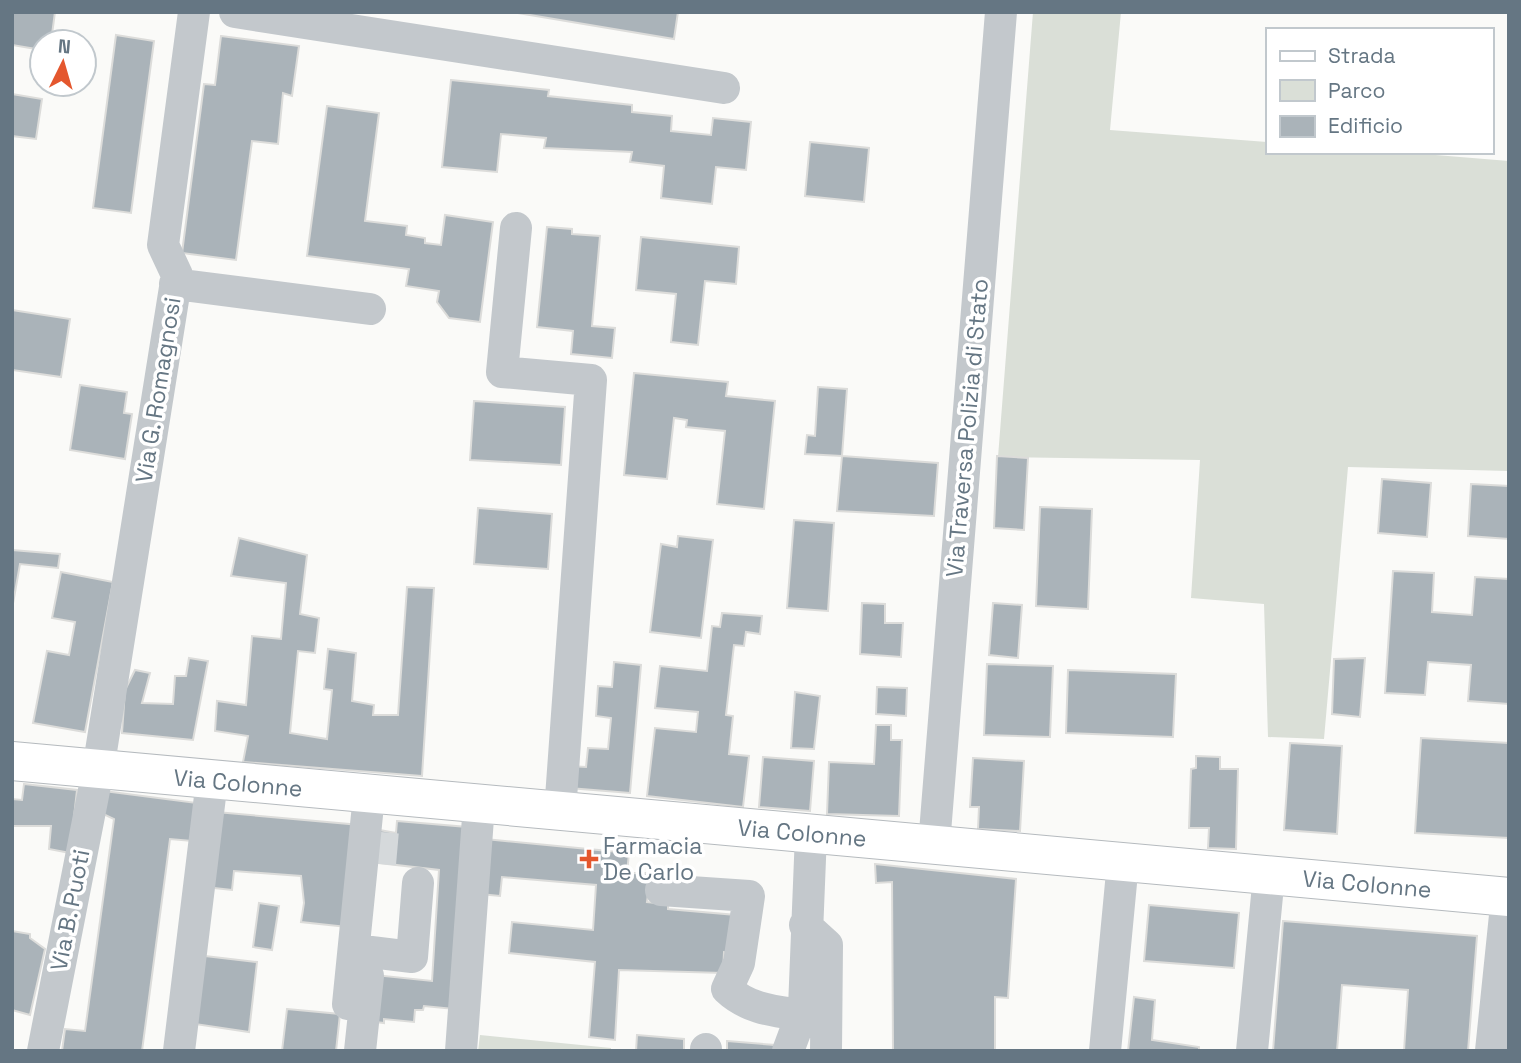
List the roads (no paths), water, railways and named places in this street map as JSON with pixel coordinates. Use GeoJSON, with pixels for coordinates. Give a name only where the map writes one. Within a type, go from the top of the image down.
{"type":"FeatureCollection","features":[{"type":"Feature","properties":{"kind":"main road","name":"Via Colonne"},"geometry":{"type":"LineString","coordinates":[[12,761],[212,780],[379,807],[479,804],[1508,897]]}},
{"type":"Feature","properties":{"kind":"street","name":"Via G. Romagnosi"},"geometry":{"type":"LineString","coordinates":[[98,770],[176,284],[177,275],[163,245],[194,12]]}},
{"type":"Feature","properties":{"kind":"street"},"geometry":{"type":"LineString","coordinates":[[235,12],[724,88]]}},
{"type":"Feature","properties":{"kind":"street","name":"Via Traversa Polizia di Stato"},"geometry":{"type":"LineString","coordinates":[[934,845],[1001,12]]}},
{"type":"Feature","properties":{"kind":"street"},"geometry":{"type":"LineString","coordinates":[[516,228],[502,372],[591,380],[560,812]]}},
{"type":"Feature","properties":{"kind":"street"},"geometry":{"type":"LineString","coordinates":[[176,284],[370,309]]}},
{"type":"Feature","properties":{"kind":"street","name":"Via B. Puoti"},"geometry":{"type":"LineString","coordinates":[[43,1051],[98,770]]}},
{"type":"Feature","properties":{"kind":"street"},"geometry":{"type":"LineString","coordinates":[[179,1051],[212,780]]}},
{"type":"Feature","properties":{"kind":"street"},"geometry":{"type":"LineString","coordinates":[[461,1051],[479,804]]}},
{"type":"Feature","properties":{"kind":"street"},"geometry":{"type":"LineString","coordinates":[[348,1004],[379,807]]}},
{"type":"Feature","properties":{"kind":"street"},"geometry":{"type":"LineString","coordinates":[[788,1051],[804,1008],[811,834]]}},
{"type":"Feature","properties":{"kind":"street"},"geometry":{"type":"LineString","coordinates":[[1105,1051],[1123,862]]}},
{"type":"Feature","properties":{"kind":"street"},"geometry":{"type":"LineString","coordinates":[[360,1051],[380,864]]}},
{"type":"Feature","properties":{"kind":"street"},"geometry":{"type":"LineString","coordinates":[[1252,1051],[1269,875]]}},
{"type":"Feature","properties":{"kind":"street"},"geometry":{"type":"LineString","coordinates":[[371,952],[412,957],[418,883]]}},
{"type":"Feature","properties":{"kind":"street"},"geometry":{"type":"LineString","coordinates":[[662,890],[749,896],[739,963],[727,989],[736,997],[763,1010],[801,1015]]}},
{"type":"Feature","properties":{"kind":"street"},"geometry":{"type":"LineString","coordinates":[[1491,1051],[1508,897]]}},
{"type":"Feature","properties":{"kind":"street"},"geometry":{"type":"LineString","coordinates":[[806,925],[827,945],[826,1051]]}},
{"type":"Feature","properties":{"kind":"tunnel"},"geometry":{"type":"LineString","coordinates":[[380,864],[383,830]]}},
{"type":"Feature","properties":{"kind":"place","name":"Farmacia De Carlo"},"geometry":{"type":"Point","coordinates":[589,859]}}]}
